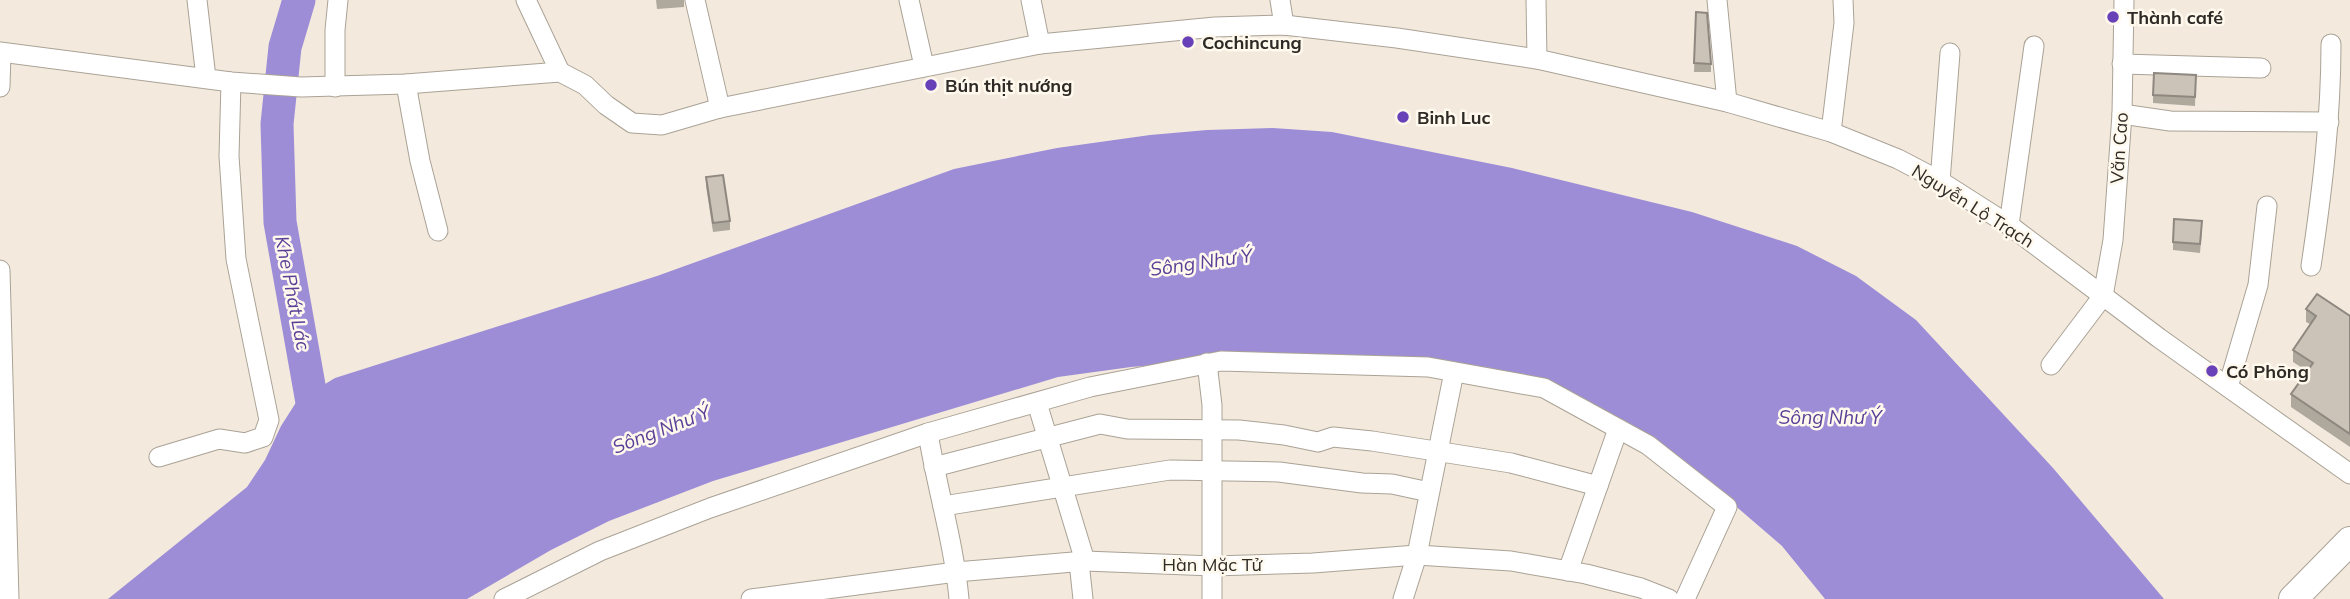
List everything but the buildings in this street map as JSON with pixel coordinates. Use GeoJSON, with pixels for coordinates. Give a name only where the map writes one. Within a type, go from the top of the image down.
{"type":"FeatureCollection","features":[{"type":"Feature","properties":{"kind":"highway"},"geometry":{"type":"LineString","coordinates":[[2300,593],[2350,541]]}},
{"type":"Feature","properties":{"kind":"street"},"geometry":{"type":"LineString","coordinates":[[197,0],[206,78]]}},
{"type":"Feature","properties":{"kind":"street"},"geometry":{"type":"LineString","coordinates":[[335,87],[338,0]]}},
{"type":"Feature","properties":{"kind":"street"},"geometry":{"type":"LineString","coordinates":[[0,87],[0,53],[301,87],[406,84],[560,72],[526,0]]}},
{"type":"Feature","properties":{"kind":"street"},"geometry":{"type":"LineString","coordinates":[[695,0],[720,108]]}},
{"type":"Feature","properties":{"kind":"street"},"geometry":{"type":"LineString","coordinates":[[909,0],[924,66]]}},
{"type":"Feature","properties":{"kind":"street"},"geometry":{"type":"LineString","coordinates":[[1031,0],[1040,44]]}},
{"type":"Feature","properties":{"kind":"street"},"geometry":{"type":"LineString","coordinates":[[1280,0],[1284,25]]}},
{"type":"Feature","properties":{"kind":"street"},"geometry":{"type":"LineString","coordinates":[[1536,0],[1537,60]]}},
{"type":"Feature","properties":{"kind":"street"},"geometry":{"type":"LineString","coordinates":[[1717,0],[1727,102]]}},
{"type":"Feature","properties":{"kind":"street"},"geometry":{"type":"LineString","coordinates":[[1831,132],[1844,23],[1843,0]]}},
{"type":"Feature","properties":{"kind":"street","name":"Văn Cao"},"geometry":{"type":"LineString","coordinates":[[2103,296],[2113,240],[2122,114],[2124,0]]}},
{"type":"Feature","properties":{"kind":"street","name":"Nguyễn Lộ Trạch"},"geometry":{"type":"LineString","coordinates":[[560,72],[585,85],[606,105],[632,123],[662,125],[720,108],[1040,44],[1215,27],[1284,25],[1397,38],[1537,60],[1727,102],[1831,132],[1898,159],[1940,181],[2010,225],[2103,296],[2350,474]]}},
{"type":"Feature","properties":{"kind":"street"},"geometry":{"type":"LineString","coordinates":[[2311,266],[2329,122],[2331,44]]}},
{"type":"Feature","properties":{"kind":"street"},"geometry":{"type":"LineString","coordinates":[[2010,225],[2034,47]]}},
{"type":"Feature","properties":{"kind":"street"},"geometry":{"type":"LineString","coordinates":[[1940,181],[1950,53]]}},
{"type":"Feature","properties":{"kind":"street"},"geometry":{"type":"LineString","coordinates":[[2122,64],[2261,68]]}},
{"type":"Feature","properties":{"kind":"street"},"geometry":{"type":"LineString","coordinates":[[159,457],[219,439],[253,442],[263,437],[270,420],[236,259],[229,156],[240,82]]}},
{"type":"Feature","properties":{"kind":"street"},"geometry":{"type":"LineString","coordinates":[[406,84],[419,161],[438,231]]}},
{"type":"Feature","properties":{"kind":"street"},"geometry":{"type":"LineString","coordinates":[[2122,114],[2170,121],[2329,122]]}},
{"type":"Feature","properties":{"kind":"street"},"geometry":{"type":"LineString","coordinates":[[2228,387],[2258,285],[2267,206]]}},
{"type":"Feature","properties":{"kind":"street"},"geometry":{"type":"LineString","coordinates":[[0,270],[9,599]]}},
{"type":"Feature","properties":{"kind":"street"},"geometry":{"type":"LineString","coordinates":[[2051,365],[2103,296]]}},
{"type":"Feature","properties":{"kind":"street"},"geometry":{"type":"LineString","coordinates":[[505,599],[600,551],[710,508],[928,433],[1090,387],[1220,361],[1428,367],[1544,388],[1647,445],[1727,507],[1685,599]]}},
{"type":"Feature","properties":{"kind":"street"},"geometry":{"type":"LineString","coordinates":[[1207,363],[1213,429],[1212,599]]}},
{"type":"Feature","properties":{"kind":"street"},"geometry":{"type":"LineString","coordinates":[[1403,599],[1417,555],[1454,372]]}},
{"type":"Feature","properties":{"kind":"street"},"geometry":{"type":"LineString","coordinates":[[1037,403],[1082,562],[1083,599]]}},
{"type":"Feature","properties":{"kind":"street"},"geometry":{"type":"LineString","coordinates":[[934,467],[995,449],[1048,439],[1100,424],[1127,429],[1213,429],[1284,435],[1318,442],[1333,437],[1520,465],[1598,486]]}},
{"type":"Feature","properties":{"kind":"street"},"geometry":{"type":"LineString","coordinates":[[1568,571],[1618,429]]}},
{"type":"Feature","properties":{"kind":"street"},"geometry":{"type":"LineString","coordinates":[[928,433],[959,599]]}},
{"type":"Feature","properties":{"kind":"street"},"geometry":{"type":"LineString","coordinates":[[943,506],[1170,470],[1279,472],[1362,483],[1392,484],[1429,492]]}},
{"type":"Feature","properties":{"kind":"street","name":"Hàn Mặc Tử"},"geometry":{"type":"LineString","coordinates":[[760,598],[859,592],[956,572],[1082,562],[1213,566],[1313,563],[1417,555],[1511,561],[1568,571],[1639,594],[1669,599]]}},
{"type":"Feature","properties":{"kind":"water","name":"Sông Như Ý"},"geometry":{"type":"Polygon","coordinates":[[[1273,128],[1332,132],[1512,168],[1692,212],[1797,246],[1856,276],[1916,320],[2053,468],[2164,599],[1825,599],[1782,546],[1703,478],[1603,416],[1436,360],[1329,354],[1131,367],[1058,377],[713,481],[609,521],[551,550],[467,599],[108,599],[247,487],[297,401],[335,378],[657,276],[954,169],[1057,148],[1150,135],[1273,128]]]}},
{"type":"Feature","properties":{"kind":"waterway","name":"Khe Phát Lác"},"geometry":{"type":"LineString","coordinates":[[299,0],[285,47],[277,124],[280,222],[318,436]]}},
{"type":"Feature","properties":{"kind":"place","name":"Thành café"},"geometry":{"type":"Point","coordinates":[2113,17]}},
{"type":"Feature","properties":{"kind":"place","name":"Cochincung"},"geometry":{"type":"Point","coordinates":[1188,42]}},
{"type":"Feature","properties":{"kind":"place","name":"Bún thịt nướng"},"geometry":{"type":"Point","coordinates":[931,85]}},
{"type":"Feature","properties":{"kind":"place","name":"Binh Luc"},"geometry":{"type":"Point","coordinates":[1403,117]}},
{"type":"Feature","properties":{"kind":"place","name":"Có Phōng"},"geometry":{"type":"Point","coordinates":[2212,371]}}]}
